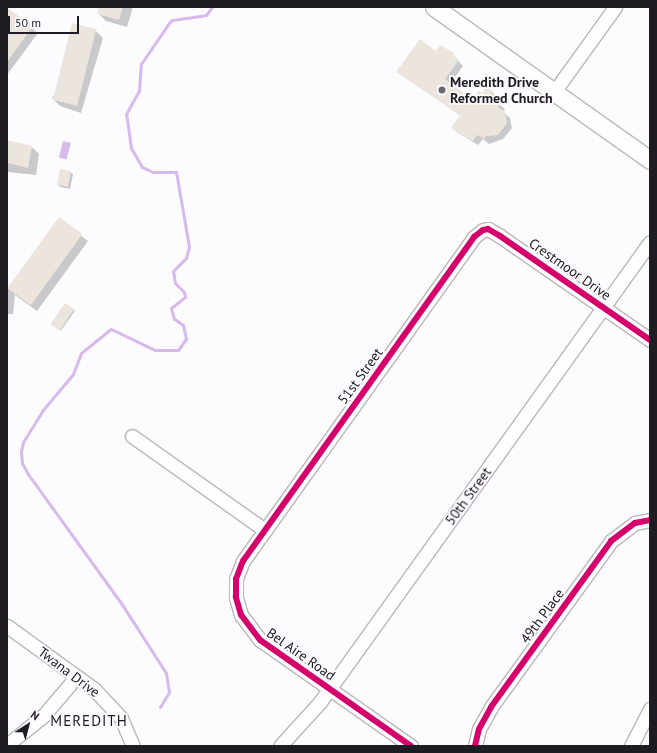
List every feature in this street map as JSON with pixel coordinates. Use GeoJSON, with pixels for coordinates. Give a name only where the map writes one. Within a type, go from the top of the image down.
{"type":"FeatureCollection","features":[{"type":"Feature","properties":{"kind":"main road"},"geometry":{"type":"LineString","coordinates":[[435,7],[650,160]]}},
{"type":"Feature","properties":{"kind":"street"},"geometry":{"type":"LineString","coordinates":[[554,92],[615,7]]}},
{"type":"Feature","properties":{"kind":"street","name":"Crestmoor Drive"},"geometry":{"type":"LineString","coordinates":[[474,237],[482,230],[494,232],[650,340]]}},
{"type":"Feature","properties":{"kind":"street","name":"51st Street"},"geometry":{"type":"LineString","coordinates":[[265,530],[474,237]]}},
{"type":"Feature","properties":{"kind":"street","name":"50th Street"},"geometry":{"type":"LineString","coordinates":[[280,746],[329,689],[650,242]]}},
{"type":"Feature","properties":{"kind":"street"},"geometry":{"type":"LineString","coordinates":[[132,436],[265,530]]}},
{"type":"Feature","properties":{"kind":"street","name":"49th Place"},"geometry":{"type":"LineString","coordinates":[[474,746],[479,729],[491,707],[611,541],[635,522],[650,520]]}},
{"type":"Feature","properties":{"kind":"street","name":"Bel Aire Road"},"geometry":{"type":"LineString","coordinates":[[265,530],[243,561],[236,579],[236,598],[241,615],[260,640],[411,746]]}},
{"type":"Feature","properties":{"kind":"street","name":"Twana Drive"},"geometry":{"type":"LineString","coordinates":[[7,626],[77,676],[113,707],[121,718],[133,746]]}},
{"type":"Feature","properties":{"kind":"street"},"geometry":{"type":"LineString","coordinates":[[7,745],[43,716],[77,676]]}},
{"type":"Feature","properties":{"kind":"street"},"geometry":{"type":"LineString","coordinates":[[631,746],[650,709]]}},
{"type":"Feature","properties":{"kind":"shaded area"},"geometry":{"type":"Polygon","coordinates":[[[63,141],[71,143],[67,159],[59,157],[63,141]]]}},
{"type":"Feature","properties":{"kind":"building"},"geometry":{"type":"Polygon","coordinates":[[[99,7],[123,7],[119,20],[97,14],[99,7]]]}},
{"type":"Feature","properties":{"kind":"building"},"geometry":{"type":"Polygon","coordinates":[[[7,8],[33,26],[7,62],[7,8]]]}},
{"type":"Feature","properties":{"kind":"building"},"geometry":{"type":"Polygon","coordinates":[[[72,23],[96,29],[77,106],[53,100],[72,23]]]}},
{"type":"Feature","properties":{"kind":"building","name":"Meredith Drive Reformed Church"},"geometry":{"type":"Polygon","coordinates":[[[420,39],[436,51],[440,45],[454,53],[453,55],[459,60],[445,79],[469,97],[472,94],[475,96],[479,90],[482,93],[487,87],[493,91],[490,96],[501,104],[498,107],[505,112],[507,123],[498,135],[486,136],[484,139],[477,135],[473,141],[461,135],[451,128],[460,115],[396,72],[420,39]]]}},
{"type":"Feature","properties":{"kind":"building"},"geometry":{"type":"Polygon","coordinates":[[[7,140],[32,146],[28,168],[7,163],[7,140]]]}},
{"type":"Feature","properties":{"kind":"building"},"geometry":{"type":"Polygon","coordinates":[[[60,169],[71,171],[68,187],[57,185],[60,169]]]}},
{"type":"Feature","properties":{"kind":"building"},"geometry":{"type":"Polygon","coordinates":[[[59,217],[82,234],[31,305],[7,288],[59,217]]]}},
{"type":"Feature","properties":{"kind":"building"},"geometry":{"type":"Polygon","coordinates":[[[65,303],[74,309],[60,331],[50,325],[65,303]]]}},
{"type":"Feature","properties":{"kind":"waterway"},"geometry":{"type":"LineString","coordinates":[[160,707],[169,692],[166,673],[121,603],[28,474],[22,463],[21,451],[23,442],[42,411],[73,374],[81,353],[111,329],[155,350],[178,350],[186,339],[183,325],[174,319],[171,308],[185,297],[184,292],[175,283],[173,271],[186,258],[189,247],[176,172],[153,172],[142,167],[131,148],[126,114],[139,91],[141,64],[169,23],[172,20],[206,15],[212,7]]}},
{"type":"Feature","properties":{"kind":"cycle path"},"geometry":{"type":"LineString","coordinates":[[411,746],[260,640],[241,615],[236,597],[236,579],[243,561],[474,237],[483,230],[488,229],[500,236],[650,340]]}},
{"type":"Feature","properties":{"kind":"cycle path"},"geometry":{"type":"LineString","coordinates":[[475,746],[479,729],[491,707],[611,541],[635,523],[650,520]]}},
{"type":"Feature","properties":{"kind":"place","name":"Meredith Drive Reformed Church"},"geometry":{"type":"Point","coordinates":[442,90]}},
{"type":"Feature","properties":{"kind":"district","name":"MEREDITH"},"geometry":{"type":"Point","coordinates":[89,721]}}]}
